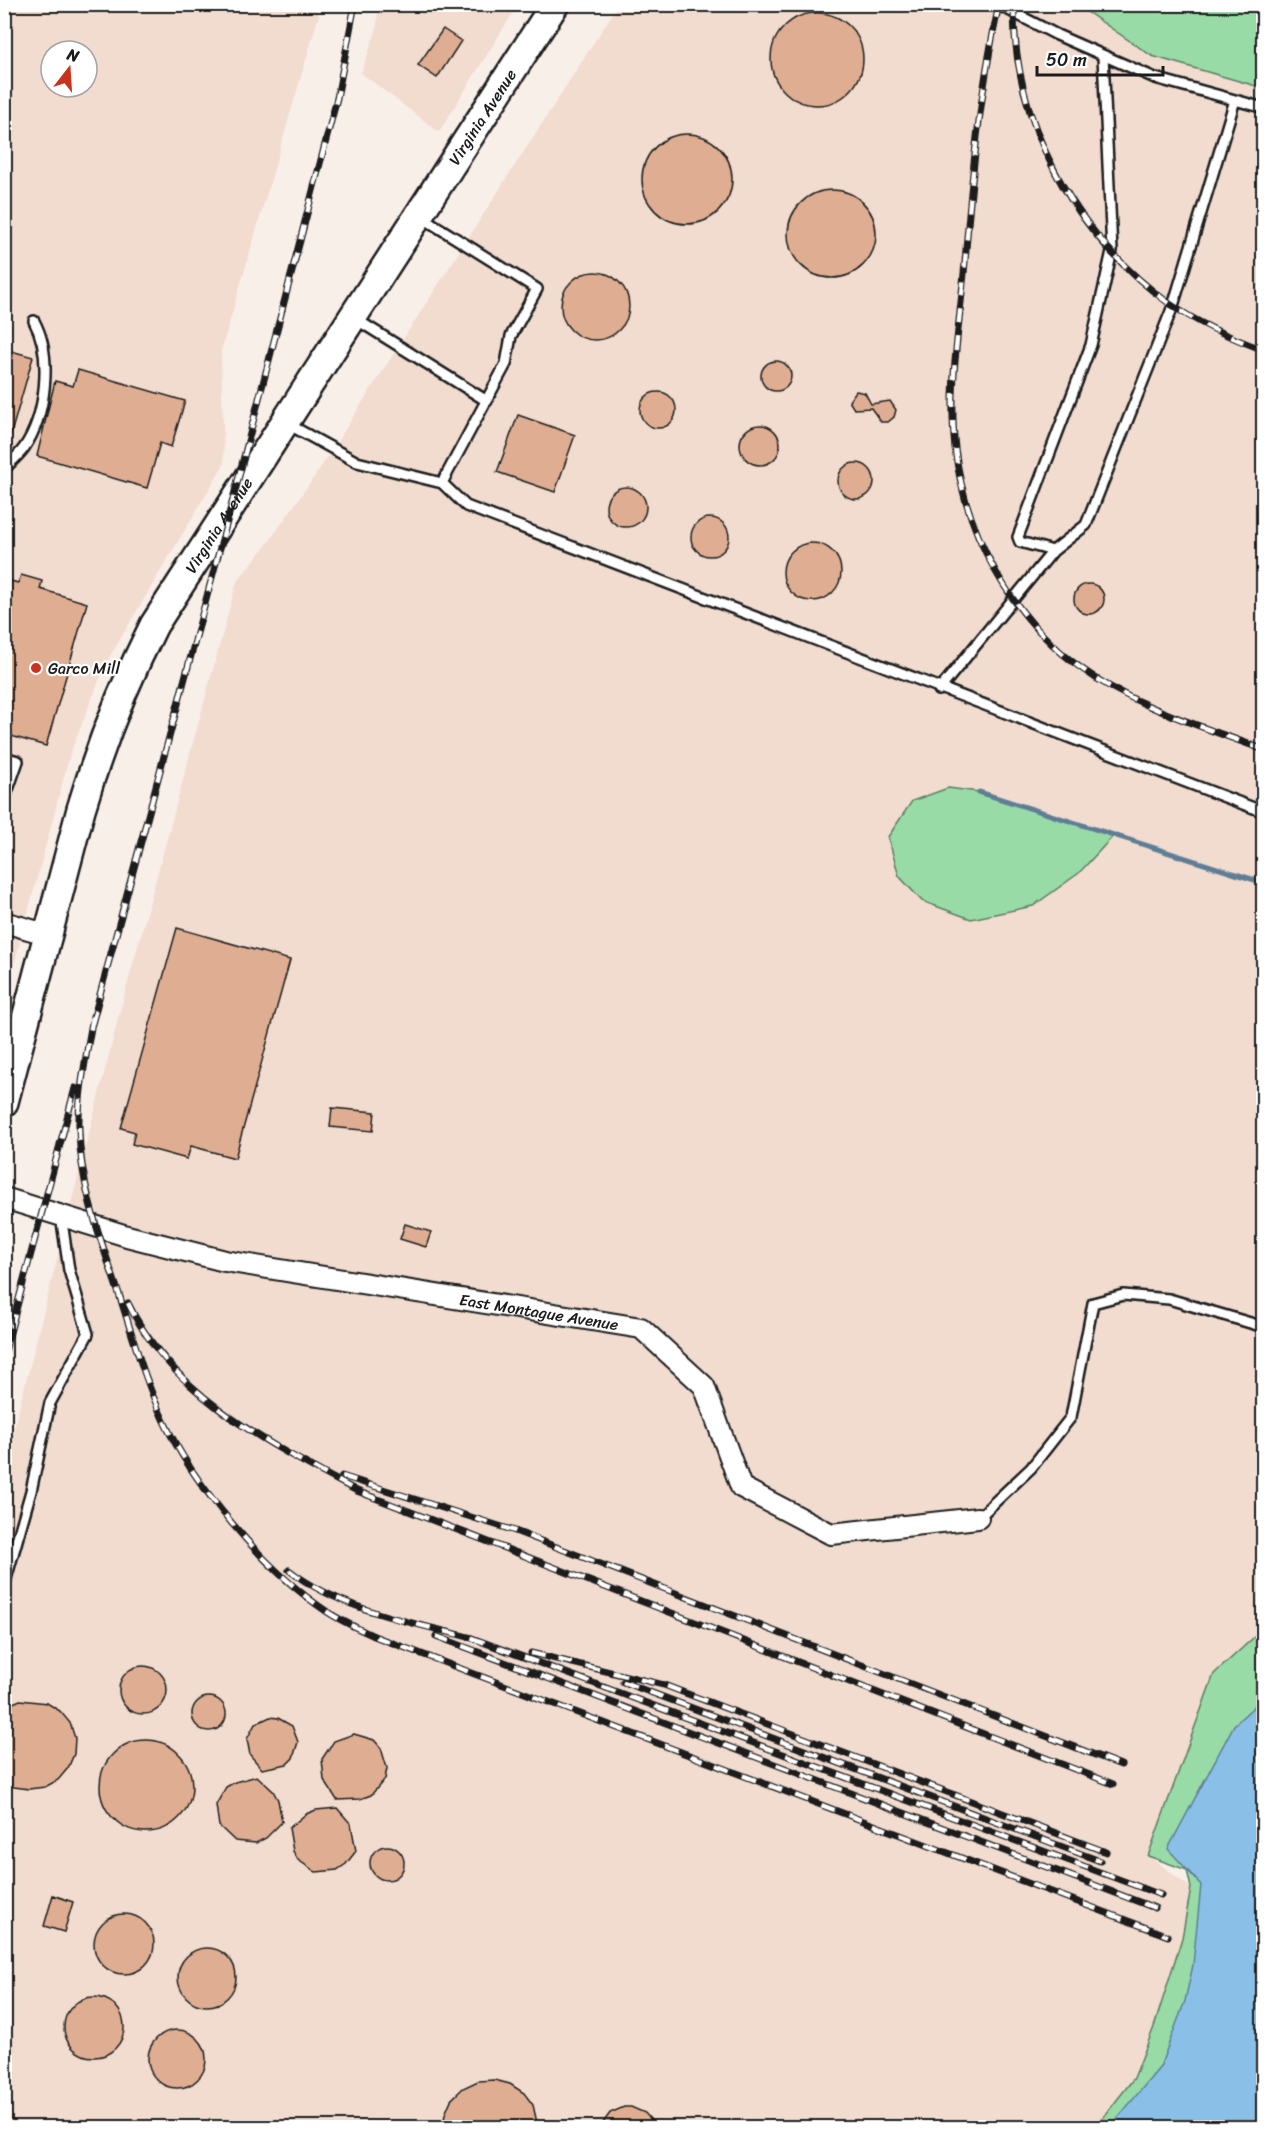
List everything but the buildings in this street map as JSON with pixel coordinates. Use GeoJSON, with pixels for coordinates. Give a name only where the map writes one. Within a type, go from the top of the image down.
{"type":"FeatureCollection","features":[{"type":"Feature","properties":{"kind":"main road","name":"Virginia Avenue"},"geometry":{"type":"LineString","coordinates":[[4,1102],[10,1057],[49,935],[92,773],[135,662],[154,626],[284,422],[555,4]]}},
{"type":"Feature","properties":{"kind":"street"},"geometry":{"type":"LineString","coordinates":[[4,922],[49,935]]}},
{"type":"Feature","properties":{"kind":"street","name":"East Montague Avenue"},"geometry":{"type":"LineString","coordinates":[[4,1198],[127,1236],[225,1261],[641,1328],[704,1386],[741,1487],[831,1534],[978,1518]]}},
{"type":"Feature","properties":{"kind":"lane"},"geometry":{"type":"LineString","coordinates":[[997,4],[1103,56],[1155,78],[1263,108]]}},
{"type":"Feature","properties":{"kind":"lane"},"geometry":{"type":"LineString","coordinates":[[1053,551],[1020,542],[1018,537],[1091,345],[1112,251],[1103,56]]}},
{"type":"Feature","properties":{"kind":"lane"},"geometry":{"type":"LineString","coordinates":[[939,690],[1053,551],[1086,525],[1173,306],[1235,100]]}},
{"type":"Feature","properties":{"kind":"lane"},"geometry":{"type":"LineString","coordinates":[[418,215],[537,289],[511,336],[506,364],[442,483]]}},
{"type":"Feature","properties":{"kind":"lane"},"geometry":{"type":"LineString","coordinates":[[352,317],[487,401]]}},
{"type":"Feature","properties":{"kind":"lane"},"geometry":{"type":"LineString","coordinates":[[4,469],[24,448],[32,433],[40,406],[45,368],[43,350],[34,321]]}},
{"type":"Feature","properties":{"kind":"lane"},"geometry":{"type":"LineString","coordinates":[[284,422],[357,462],[442,483],[466,506],[939,690],[1263,812]]}},
{"type":"Feature","properties":{"kind":"lane"},"geometry":{"type":"LineString","coordinates":[[4,757],[18,761],[4,801]]}},
{"type":"Feature","properties":{"kind":"lane"},"geometry":{"type":"LineString","coordinates":[[4,1586],[32,1491],[50,1403],[88,1334],[69,1270],[61,1215]]}},
{"type":"Feature","properties":{"kind":"lane"},"geometry":{"type":"LineString","coordinates":[[978,1518],[1031,1468],[1071,1417],[1093,1303],[1123,1295],[1169,1299],[1263,1328]]}},
{"type":"Feature","properties":{"kind":"shaded area"},"geometry":{"type":"Polygon","coordinates":[[[5,5],[315,5],[319,15],[221,351],[224,464],[106,663],[70,754],[5,999],[5,5]]]}},
{"type":"Feature","properties":{"kind":"shaded area"},"geometry":{"type":"Polygon","coordinates":[[[379,5],[518,5],[439,132],[361,73],[376,31],[379,5]]]}},
{"type":"Feature","properties":{"kind":"shaded area"},"geometry":{"type":"Polygon","coordinates":[[[618,5],[1077,5],[1152,56],[1263,88],[1263,1629],[1148,1855],[1191,1888],[1182,1938],[1154,2027],[1134,2078],[1095,2128],[5,2128],[5,1464],[119,1015],[237,581],[266,546],[319,470],[618,5]]]}},
{"type":"Feature","properties":{"kind":"green space"},"geometry":{"type":"Polygon","coordinates":[[[1077,5],[1263,5],[1263,88],[1152,56],[1077,5]]]}},
{"type":"Feature","properties":{"kind":"green space"},"geometry":{"type":"Polygon","coordinates":[[[948,788],[979,792],[1114,835],[1079,873],[1033,906],[971,919],[922,901],[899,876],[888,837],[912,801],[948,788]]]}},
{"type":"Feature","properties":{"kind":"green space"},"geometry":{"type":"Polygon","coordinates":[[[1263,1629],[1263,1731],[1209,1878],[1202,1970],[1142,2127],[1095,2128],[1134,2078],[1154,2027],[1182,1938],[1191,1888],[1187,1870],[1148,1856],[1214,1674],[1263,1629]]]}},
{"type":"Feature","properties":{"kind":"water"},"geometry":{"type":"Polygon","coordinates":[[[1263,1698],[1263,2127],[1113,2127],[1115,2121],[1160,2067],[1185,2001],[1193,1965],[1201,1885],[1168,1849],[1234,1725],[1263,1698]]]}},
{"type":"Feature","properties":{"kind":"waterway"},"geometry":{"type":"LineString","coordinates":[[979,792],[1264,883]]}},
{"type":"Feature","properties":{"kind":"railway"},"geometry":{"type":"LineString","coordinates":[[92,1024],[232,503],[337,98],[355,4]]}},
{"type":"Feature","properties":{"kind":"railway"},"geometry":{"type":"LineString","coordinates":[[999,4],[978,133],[954,378],[955,448],[960,480],[969,511],[981,542],[1013,599],[1056,648],[1081,668],[1123,694],[1170,715],[1264,750]]}},
{"type":"Feature","properties":{"kind":"railway"},"geometry":{"type":"LineString","coordinates":[[1014,4],[1016,48],[1024,91],[1037,133],[1056,173],[1078,210],[1105,245],[1136,276],[1170,304],[1216,330],[1264,350]]}},
{"type":"Feature","properties":{"kind":"railway"},"geometry":{"type":"LineString","coordinates":[[93,1016],[80,1101],[79,1129],[83,1170],[98,1231],[150,1388],[176,1445],[212,1498],[256,1550],[303,1594],[332,1615],[374,1636],[1168,1936]]}},
{"type":"Feature","properties":{"kind":"railway"},"geometry":{"type":"LineString","coordinates":[[4,1355],[75,1088]]}},
{"type":"Feature","properties":{"kind":"railway"},"geometry":{"type":"LineString","coordinates":[[128,1303],[147,1336],[197,1391],[258,1436],[357,1491],[1113,1784]]}},
{"type":"Feature","properties":{"kind":"railway"},"geometry":{"type":"LineString","coordinates":[[342,1476],[515,1531],[1121,1765]]}},
{"type":"Feature","properties":{"kind":"railway"},"geometry":{"type":"LineString","coordinates":[[289,1570],[309,1584],[353,1605],[472,1638],[1161,1895]]}},
{"type":"Feature","properties":{"kind":"railway"},"geometry":{"type":"LineString","coordinates":[[436,1636],[1155,1908]]}},
{"type":"Feature","properties":{"kind":"railway"},"geometry":{"type":"LineString","coordinates":[[531,1653],[664,1685],[1106,1852]]}},
{"type":"Feature","properties":{"kind":"railway"},"geometry":{"type":"LineString","coordinates":[[623,1682],[1100,1861]]}},
{"type":"Feature","properties":{"kind":"place","name":"Garco Mill"},"geometry":{"type":"Point","coordinates":[36,668]}}]}
